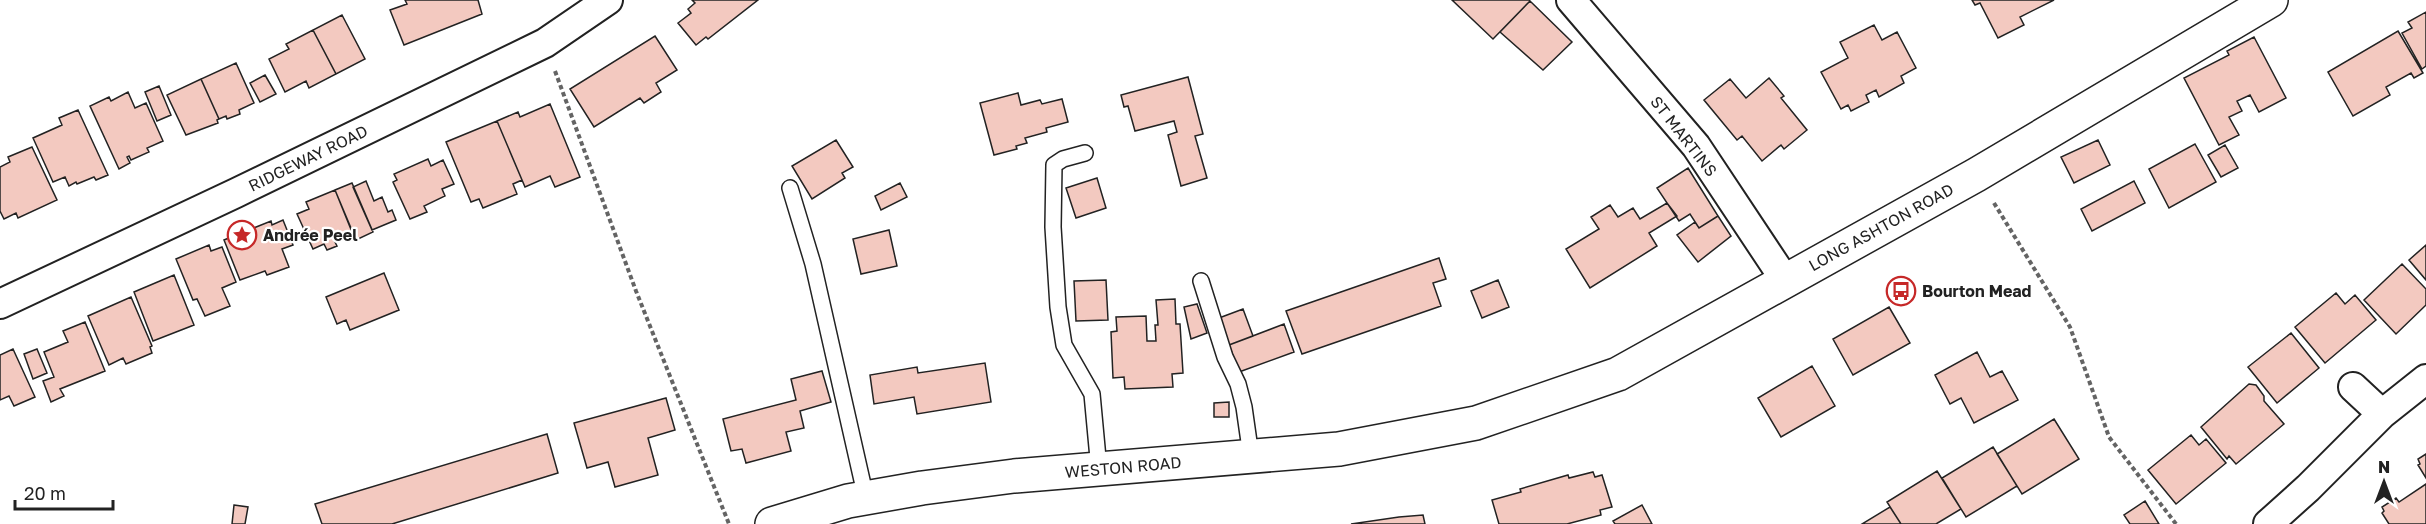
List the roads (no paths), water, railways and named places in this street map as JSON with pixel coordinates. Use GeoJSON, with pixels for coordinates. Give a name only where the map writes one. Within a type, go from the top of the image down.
{"type":"FeatureCollection","features":[{"type":"Feature","properties":{"kind":"street","name":"RIDGEWAY ROAD"},"geometry":{"type":"LineString","coordinates":[[0,304],[247,188],[545,43],[608,0]]}},
{"type":"Feature","properties":{"kind":"street","name":"ST MARTINS"},"geometry":{"type":"LineString","coordinates":[[1571,0],[1696,146],[1785,280]]}},
{"type":"Feature","properties":{"kind":"street","name":"LONG ASHTON ROAD"},"geometry":{"type":"LineString","coordinates":[[1476,423],[1618,374],[1681,341],[1785,280],[1976,175],[2271,0]]}},
{"type":"Feature","properties":{"kind":"street"},"geometry":{"type":"LineString","coordinates":[[2268,524],[2308,488],[2382,414],[2426,379]]}},
{"type":"Feature","properties":{"kind":"street"},"geometry":{"type":"LineString","coordinates":[[2353,387],[2382,414]]}},
{"type":"Feature","properties":{"kind":"street","name":"WESTON ROAD"},"geometry":{"type":"LineString","coordinates":[[772,524],[848,501],[922,488],[1014,476],[1339,449],[1476,423]]}},
{"type":"Feature","properties":{"kind":"lane"},"geometry":{"type":"LineString","coordinates":[[1085,153],[1063,159],[1054,165],[1053,227],[1058,307],[1064,345],[1092,394],[1099,469]]}},
{"type":"Feature","properties":{"kind":"lane"},"geometry":{"type":"LineString","coordinates":[[790,188],[813,264],[866,498]]}},
{"type":"Feature","properties":{"kind":"lane"},"geometry":{"type":"LineString","coordinates":[[1202,281],[1225,357],[1240,391],[1251,456]]}},
{"type":"Feature","properties":{"kind":"place","name":"Andrée Peel"},"geometry":{"type":"Point","coordinates":[242,235]}},
{"type":"Feature","properties":{"kind":"place","name":"Bourton Mead"},"geometry":{"type":"Point","coordinates":[1901,291]}}]}
